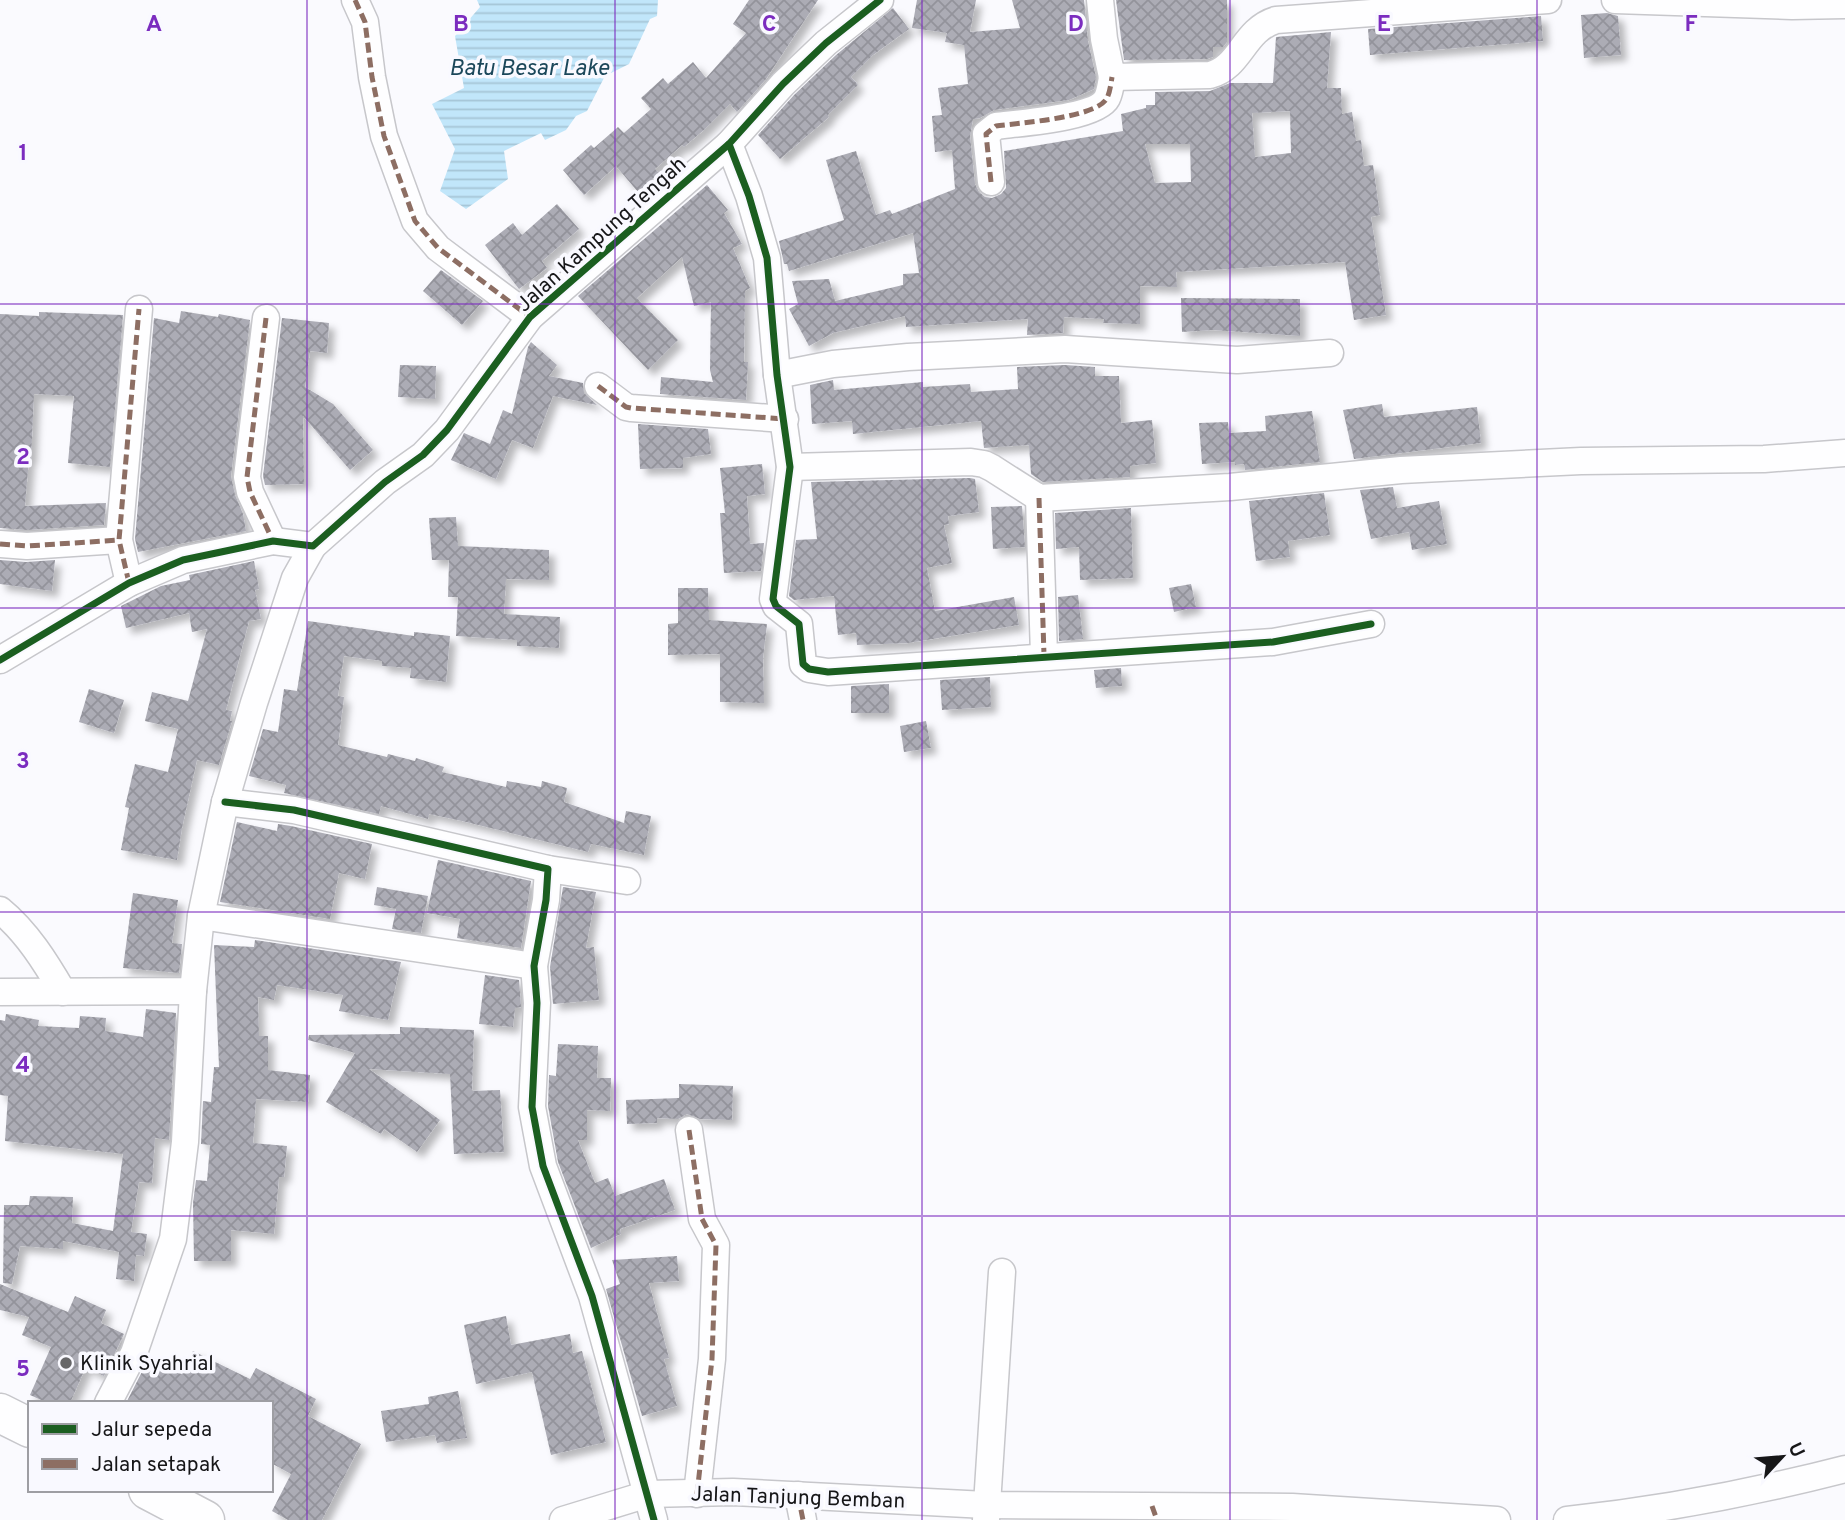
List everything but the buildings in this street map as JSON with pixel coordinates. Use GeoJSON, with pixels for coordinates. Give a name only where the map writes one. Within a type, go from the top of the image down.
{"type":"FeatureCollection","features":[{"type":"Feature","properties":{"kind":"street"},"geometry":{"type":"LineString","coordinates":[[355,0],[365,22],[372,77],[384,136],[415,221],[438,248],[530,317]]}},
{"type":"Feature","properties":{"kind":"street","name":"Jalan Kampung Tengah"},"geometry":{"type":"LineString","coordinates":[[109,1401],[134,1353],[173,1239],[185,1142],[193,991],[201,916],[225,802],[295,578],[313,546],[385,482],[424,455],[447,430],[530,317],[729,144],[783,84],[827,43],[880,0]]}},
{"type":"Feature","properties":{"kind":"street"},"geometry":{"type":"LineString","coordinates":[[991,182],[986,134],[990,129],[1061,118],[1098,107],[1108,97],[1112,77],[1100,0]]}},
{"type":"Feature","properties":{"kind":"street"},"geometry":{"type":"LineString","coordinates":[[1112,77],[1210,75],[1219,72],[1231,62],[1256,30],[1276,20],[1548,0]]}},
{"type":"Feature","properties":{"kind":"street"},"geometry":{"type":"LineString","coordinates":[[1615,0],[1792,6],[1845,5]]}},
{"type":"Feature","properties":{"kind":"street"},"geometry":{"type":"LineString","coordinates":[[729,144],[750,196],[767,258],[777,375],[790,467],[773,599],[776,606],[799,624],[803,664],[809,669],[828,671],[1273,642],[1371,624]]}},
{"type":"Feature","properties":{"kind":"street"},"geometry":{"type":"LineString","coordinates":[[129,583],[119,540],[139,309]]}},
{"type":"Feature","properties":{"kind":"street"},"geometry":{"type":"LineString","coordinates":[[266,318],[247,477],[250,492],[273,541]]}},
{"type":"Feature","properties":{"kind":"street"},"geometry":{"type":"LineString","coordinates":[[777,375],[833,364],[895,358],[1065,349],[1237,360],[1330,353]]}},
{"type":"Feature","properties":{"kind":"street"},"geometry":{"type":"LineString","coordinates":[[598,386],[631,408],[785,419]]}},
{"type":"Feature","properties":{"kind":"street"},"geometry":{"type":"LineString","coordinates":[[790,467],[971,462],[984,464],[1039,498],[1230,487],[1401,470],[1581,461],[1764,459],[1845,453]]}},
{"type":"Feature","properties":{"kind":"street"},"geometry":{"type":"LineString","coordinates":[[1039,498],[1044,655]]}},
{"type":"Feature","properties":{"kind":"street"},"geometry":{"type":"LineString","coordinates":[[0,544],[27,546],[119,540]]}},
{"type":"Feature","properties":{"kind":"street"},"geometry":{"type":"LineString","coordinates":[[0,660],[129,583],[183,560],[273,541],[313,546]]}},
{"type":"Feature","properties":{"kind":"street"},"geometry":{"type":"LineString","coordinates":[[225,802],[294,810],[548,869],[627,881]]}},
{"type":"Feature","properties":{"kind":"street"},"geometry":{"type":"LineString","coordinates":[[548,869],[534,967],[537,1003],[531,1107],[543,1166],[592,1296],[654,1520]]}},
{"type":"Feature","properties":{"kind":"street"},"geometry":{"type":"LineString","coordinates":[[0,910],[44,960],[63,992]]}},
{"type":"Feature","properties":{"kind":"street"},"geometry":{"type":"LineString","coordinates":[[201,916],[534,967]]}},
{"type":"Feature","properties":{"kind":"street"},"geometry":{"type":"LineString","coordinates":[[0,992],[193,991]]}},
{"type":"Feature","properties":{"kind":"street"},"geometry":{"type":"LineString","coordinates":[[689,1130],[702,1219],[716,1245],[712,1359],[697,1494]]}},
{"type":"Feature","properties":{"kind":"street"},"geometry":{"type":"LineString","coordinates":[[986,1512],[1002,1272]]}},
{"type":"Feature","properties":{"kind":"street"},"geometry":{"type":"LineString","coordinates":[[0,1413],[28,1428]]}},
{"type":"Feature","properties":{"kind":"street"},"geometry":{"type":"LineString","coordinates":[[1567,1520],[1645,1512],[1730,1497],[1845,1469]]}},
{"type":"Feature","properties":{"kind":"street"},"geometry":{"type":"LineString","coordinates":[[152,1492],[205,1520]]}},
{"type":"Feature","properties":{"kind":"street","name":"Jalan Tanjung Bemban"},"geometry":{"type":"LineString","coordinates":[[564,1520],[648,1494],[733,1492],[800,1507],[1155,1513],[1292,1507],[1435,1519],[1497,1520]]}},
{"type":"Feature","properties":{"kind":"water","name":"Batu Besar Lake"},"geometry":{"type":"Polygon","coordinates":[[[477,0],[658,0],[657,16],[650,19],[629,64],[605,76],[587,111],[576,116],[566,130],[545,140],[541,133],[504,151],[508,179],[466,209],[440,191],[455,149],[432,104],[464,88],[455,36],[480,7],[477,0]]]}},
{"type":"Feature","properties":{"kind":"marked path"},"geometry":{"type":"LineString","coordinates":[[355,0],[365,22],[372,77],[384,136],[415,221],[438,248],[530,317]]}},
{"type":"Feature","properties":{"kind":"marked path"},"geometry":{"type":"LineString","coordinates":[[991,182],[986,134],[996,126],[1056,118],[1089,110],[1107,98],[1112,77]]}},
{"type":"Feature","properties":{"kind":"marked path"},"geometry":{"type":"LineString","coordinates":[[129,583],[119,540],[139,309]]}},
{"type":"Feature","properties":{"kind":"marked path"},"geometry":{"type":"LineString","coordinates":[[266,318],[247,477],[250,492],[273,541]]}},
{"type":"Feature","properties":{"kind":"marked path"},"geometry":{"type":"LineString","coordinates":[[598,386],[631,408],[785,419]]}},
{"type":"Feature","properties":{"kind":"marked path"},"geometry":{"type":"LineString","coordinates":[[1039,498],[1044,655]]}},
{"type":"Feature","properties":{"kind":"marked path"},"geometry":{"type":"LineString","coordinates":[[0,544],[27,546],[119,540]]}},
{"type":"Feature","properties":{"kind":"marked path"},"geometry":{"type":"LineString","coordinates":[[689,1130],[702,1219],[716,1245],[712,1359],[697,1494]]}},
{"type":"Feature","properties":{"kind":"marked path"},"geometry":{"type":"LineString","coordinates":[[798,1495],[803,1520]]}},
{"type":"Feature","properties":{"kind":"marked path"},"geometry":{"type":"LineString","coordinates":[[1152,1506],[1157,1520]]}},
{"type":"Feature","properties":{"kind":"cycle path"},"geometry":{"type":"LineString","coordinates":[[0,660],[129,583],[183,560],[273,541],[313,546],[385,482],[423,455],[447,430],[530,317],[729,144],[783,84],[826,43],[880,0]]}},
{"type":"Feature","properties":{"kind":"cycle path"},"geometry":{"type":"LineString","coordinates":[[729,144],[749,196],[767,258],[777,375],[790,467],[773,599],[776,606],[799,624],[803,664],[809,669],[828,672],[1273,642],[1371,624]]}},
{"type":"Feature","properties":{"kind":"cycle path"},"geometry":{"type":"LineString","coordinates":[[225,802],[294,810],[548,869],[546,900],[534,966],[537,1003],[532,1107],[543,1166],[592,1296],[654,1520]]}},
{"type":"Feature","properties":{"kind":"place","name":"Klinik Syahrial"},"geometry":{"type":"Point","coordinates":[66,1363]}}]}
